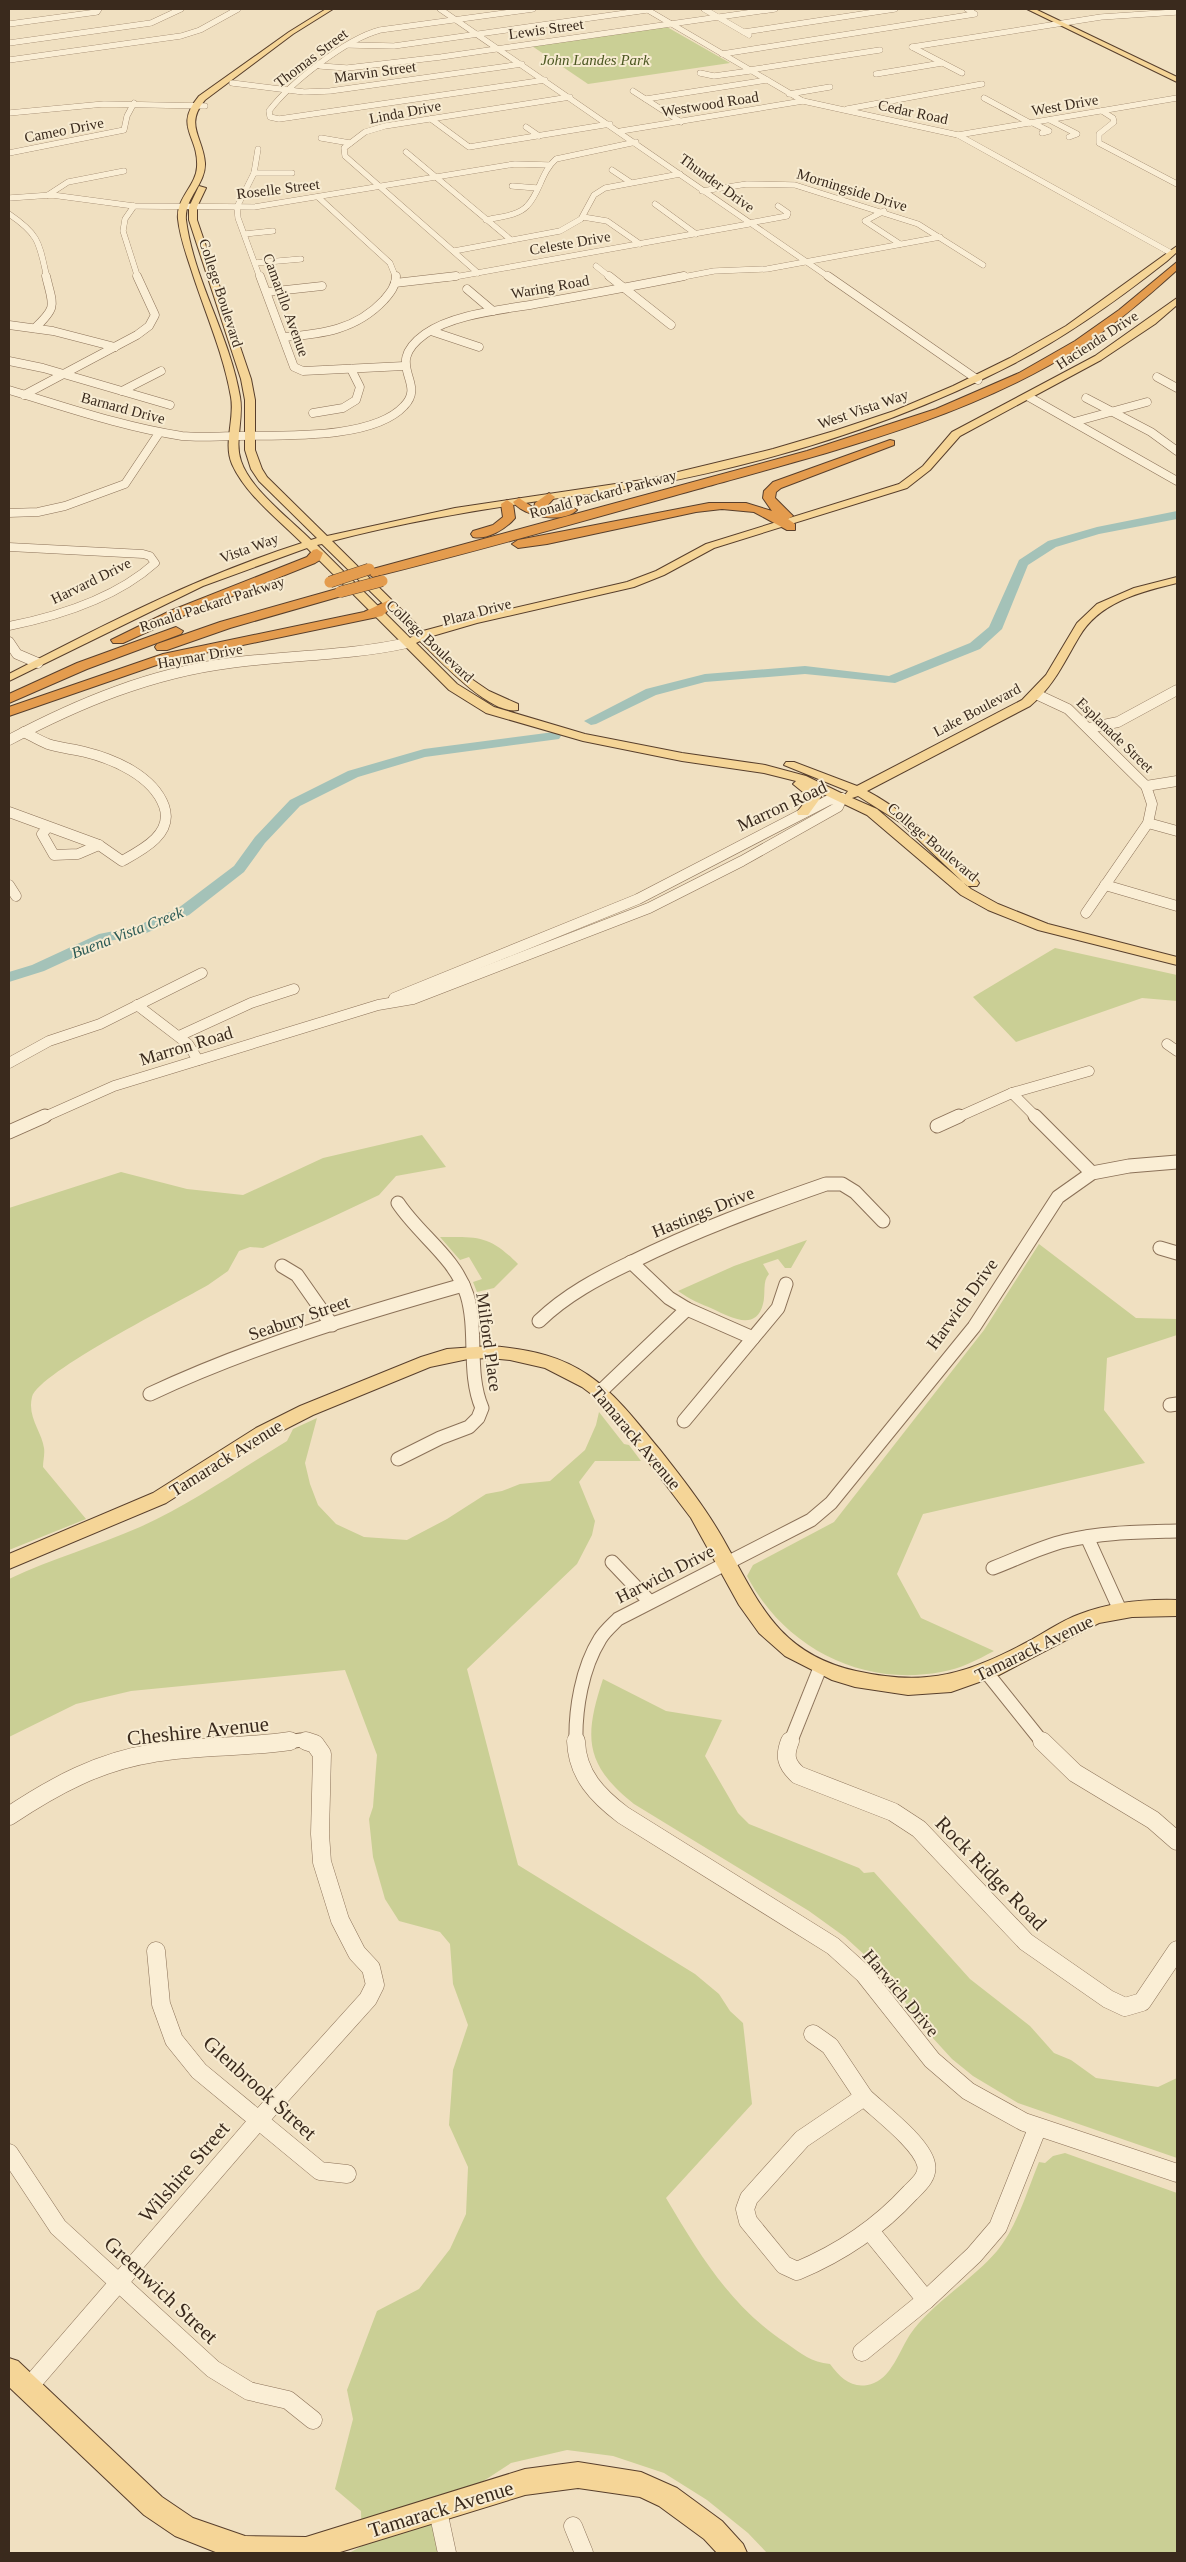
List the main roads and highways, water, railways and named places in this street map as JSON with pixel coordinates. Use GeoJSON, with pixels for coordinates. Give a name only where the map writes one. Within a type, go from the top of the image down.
{"type":"FeatureCollection","features":[{"type":"Feature","properties":{"kind":"highway","name":"Ronald Packard Parkway"},"geometry":{"type":"LineString","coordinates":[[9,712],[81,678],[147,652],[334,586],[773,465],[896,428],[958,405],[1011,381],[1064,352],[1097,331],[1177,265]]}},
{"type":"Feature","properties":{"kind":"highway","name":"Ronald Packard Parkway"},"geometry":{"type":"LineString","coordinates":[[375,574],[516,544],[828,460],[913,433],[1017,390],[1080,356],[1106,339]]}},
{"type":"Feature","properties":{"kind":"highway"},"geometry":{"type":"LineString","coordinates":[[792,523],[776,508],[769,498],[770,491],[777,485],[913,433]]}},
{"type":"Feature","properties":{"kind":"highway"},"geometry":{"type":"LineString","coordinates":[[334,586],[375,574],[497,528],[509,518],[513,503],[538,512],[556,513],[670,485],[773,465]]}},
{"type":"Feature","properties":{"kind":"highway"},"geometry":{"type":"LineString","coordinates":[[556,496],[539,506],[541,510],[556,513]]}},
{"type":"Feature","properties":{"kind":"highway"},"geometry":{"type":"LineString","coordinates":[[516,544],[547,540],[696,508],[721,505],[757,508],[792,523]]}},
{"type":"Feature","properties":{"kind":"highway"},"geometry":{"type":"LineString","coordinates":[[9,697],[148,625],[311,560],[316,557],[313,549]]}},
{"type":"Feature","properties":{"kind":"highway","name":"Ronald Packard Parkway"},"geometry":{"type":"LineString","coordinates":[[9,697],[151,639],[302,592],[334,586]]}},
{"type":"Feature","properties":{"kind":"highway"},"geometry":{"type":"LineString","coordinates":[[9,712],[168,657],[377,613],[389,604]]}},
{"type":"Feature","properties":{"kind":"main road"},"geometry":{"type":"LineString","coordinates":[[232,83],[230,81],[238,72],[291,32],[330,9]]}},
{"type":"Feature","properties":{"kind":"main road"},"geometry":{"type":"LineString","coordinates":[[209,151],[198,122],[206,106],[232,83],[310,26],[340,9]]}},
{"type":"Feature","properties":{"kind":"main road"},"geometry":{"type":"LineString","coordinates":[[1030,9],[1177,80]]}},
{"type":"Feature","properties":{"kind":"main road","name":"College Boulevard"},"geometry":{"type":"LineString","coordinates":[[238,72],[194,105],[190,127],[201,161],[201,170],[181,207],[184,231],[230,371],[236,401],[232,449],[237,467],[243,477],[313,549],[453,687],[472,694],[492,698],[522,710],[591,729],[673,745],[766,758],[811,771],[857,791],[902,818],[940,851],[958,871],[980,888],[1019,908],[1049,918],[1177,951]]}},
{"type":"Feature","properties":{"kind":"main road","name":"College Boulevard"},"geometry":{"type":"LineString","coordinates":[[208,178],[193,207],[195,227],[246,379],[250,402],[249,455],[262,479],[326,540],[423,638],[472,694],[490,710],[601,742],[757,767],[802,779],[872,812],[966,892],[1012,916],[1043,927],[1177,962]]}},
{"type":"Feature","properties":{"kind":"main road","name":"West Vista Way"},"geometry":{"type":"LineString","coordinates":[[556,496],[562,482],[586,491],[683,475],[805,444],[907,410],[978,380],[1055,338],[1088,317],[1174,251]]}},
{"type":"Feature","properties":{"kind":"main road","name":"Hacienda Drive"},"geometry":{"type":"LineString","coordinates":[[1029,397],[1115,350],[1175,306]]}},
{"type":"Feature","properties":{"kind":"main road","name":"Plaza Drive"},"geometry":{"type":"LineString","coordinates":[[407,643],[527,611],[621,594],[651,582],[710,546],[792,523],[880,492],[893,490],[925,472],[943,446],[956,434],[1029,397]]}},
{"type":"Feature","properties":{"kind":"main road"},"geometry":{"type":"LineString","coordinates":[[513,503],[556,496]]}},
{"type":"Feature","properties":{"kind":"main road","name":"Vista Way"},"geometry":{"type":"LineString","coordinates":[[9,678],[205,580],[264,558],[313,549],[326,540],[390,524],[513,503]]}},
{"type":"Feature","properties":{"kind":"main road","name":"Lake Boulevard"},"geometry":{"type":"LineString","coordinates":[[842,798],[1009,713],[1038,695],[1054,675],[1080,626],[1090,615],[1104,605],[1130,593],[1177,580]]}},
{"type":"Feature","properties":{"kind":"main road"},"geometry":{"type":"LineString","coordinates":[[601,742],[611,739],[665,748],[673,745]]}},
{"type":"Feature","properties":{"kind":"main road"},"geometry":{"type":"LineString","coordinates":[[757,767],[790,780],[813,792],[815,797],[803,812]]}},
{"type":"Feature","properties":{"kind":"main road"},"geometry":{"type":"LineString","coordinates":[[948,878],[956,877],[973,888],[980,888]]}},
{"type":"Feature","properties":{"kind":"main road","name":"Tamarack Avenue"},"geometry":{"type":"LineString","coordinates":[[9,1562],[135,1511],[181,1487],[272,1427],[300,1413],[428,1361],[473,1353],[511,1354],[545,1361],[587,1381],[600,1392],[626,1420],[690,1502],[720,1568],[766,1628],[796,1656],[820,1668],[852,1679],[906,1688],[936,1687],[987,1673],[1087,1619],[1120,1610],[1177,1608]]}},
{"type":"Feature","properties":{"kind":"main road","name":"Tamarack Avenue"},"geometry":{"type":"LineString","coordinates":[[9,2370],[153,2506],[184,2527],[207,2538],[245,2549],[306,2550],[525,2482],[578,2475],[641,2485],[668,2497],[713,2530],[734,2553]]}},
{"type":"Feature","properties":{"kind":"waterway","name":"Buena Vista Creek"},"geometry":{"type":"LineString","coordinates":[[591,721],[651,692],[705,678],[745,673],[805,670],[890,680],[975,646],[995,629],[1023,563],[1052,544],[1097,531],[1177,515]]}},
{"type":"Feature","properties":{"kind":"waterway","name":"Buena Vista Creek"},"geometry":{"type":"LineString","coordinates":[[9,977],[38,968],[105,937],[138,931],[183,912],[239,869],[260,840],[295,803],[353,774],[424,753],[554,736]]}},
{"type":"Feature","properties":{"kind":"park label","name":"John Landes Park"},"geometry":{"type":"Point","coordinates":[595,60]}}]}
